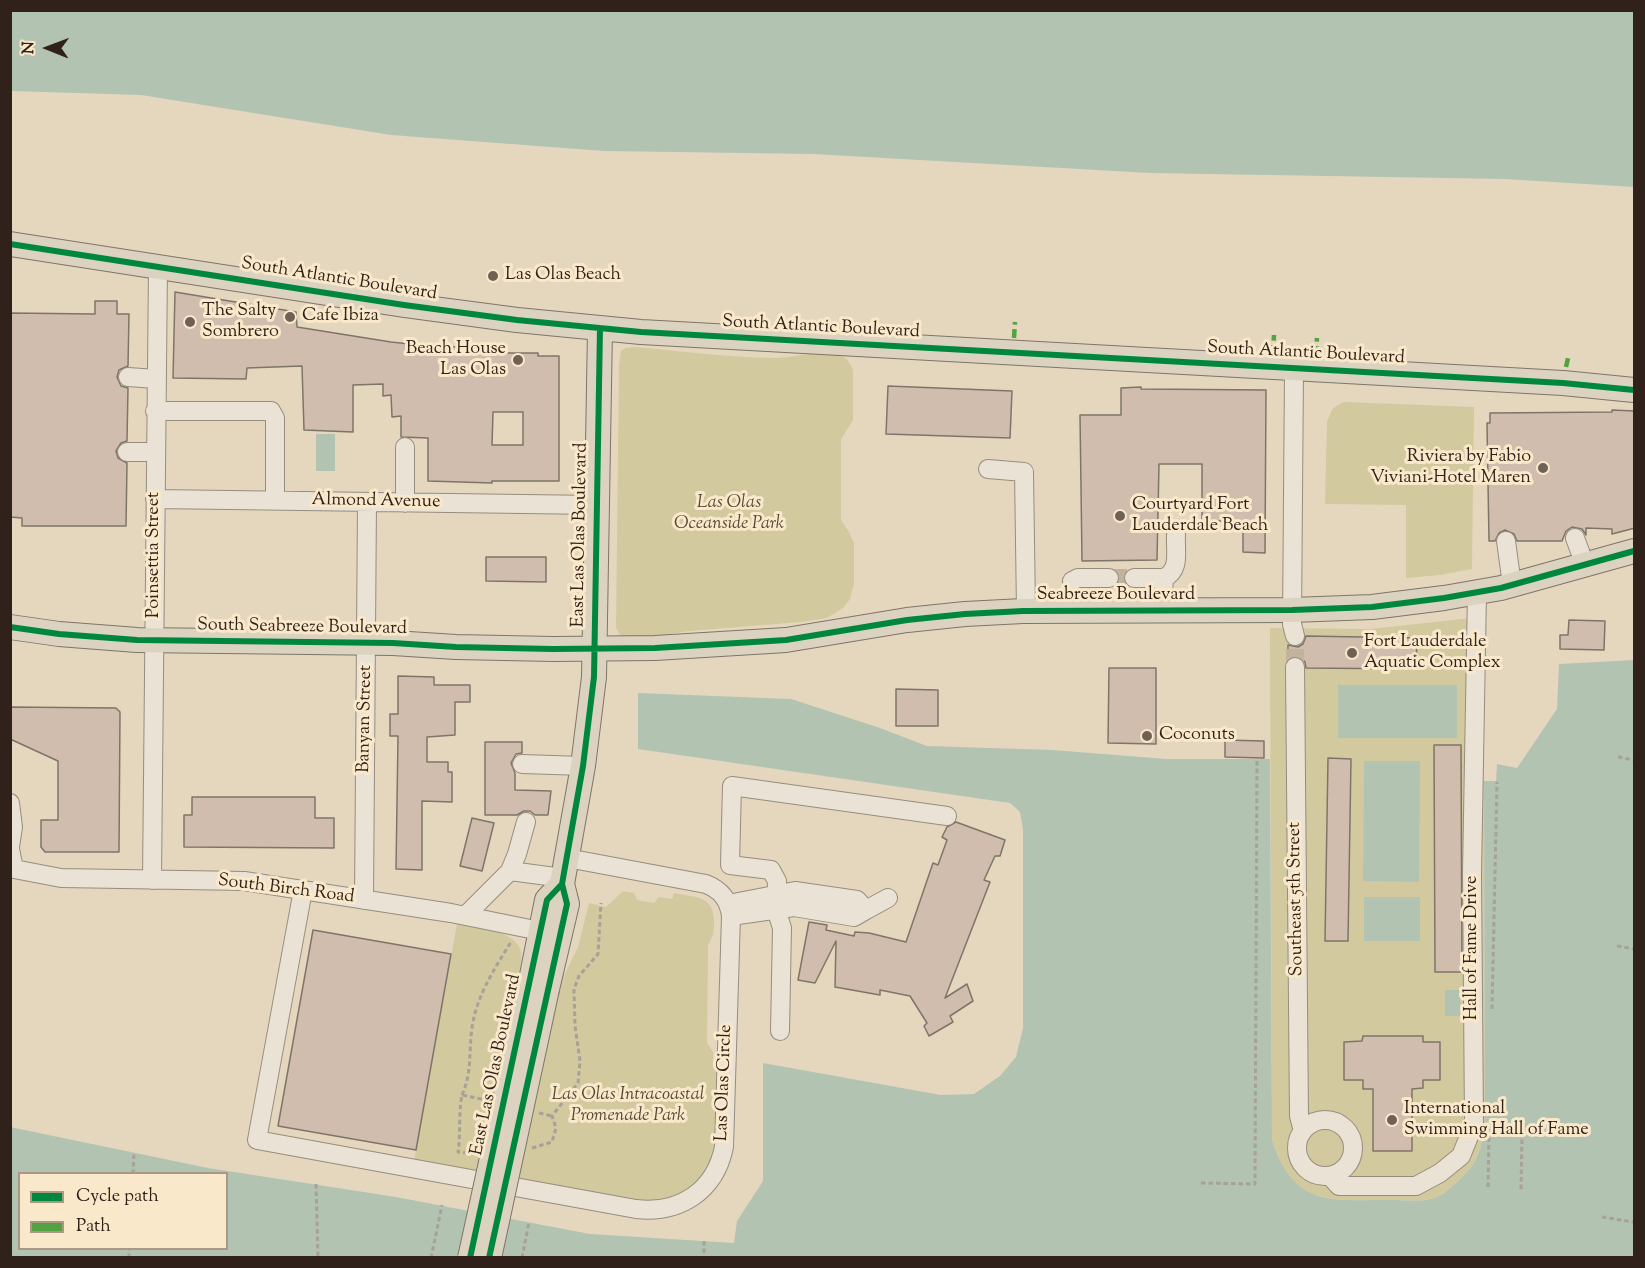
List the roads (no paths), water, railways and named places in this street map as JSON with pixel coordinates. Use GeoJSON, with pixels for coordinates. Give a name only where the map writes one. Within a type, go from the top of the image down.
{"type":"FeatureCollection","features":[{"type":"Feature","properties":{"kind":"main road","name":"South Atlantic Boulevard"},"geometry":{"type":"LineString","coordinates":[[10,244],[404,305],[600,328],[755,340],[1563,383],[1635,390]]}},
{"type":"Feature","properties":{"kind":"main road","name":"East Las Olas Boulevard"},"geometry":{"type":"LineString","coordinates":[[470,1257],[538,987],[567,904],[564,873],[583,766],[594,677],[600,328]]}},
{"type":"Feature","properties":{"kind":"main road","name":"Seabreeze Boulevard"},"geometry":{"type":"LineString","coordinates":[[594,649],[761,642],[936,616],[1026,611],[1292,610],[1372,607],[1417,602],[1512,585],[1635,551]]}},
{"type":"Feature","properties":{"kind":"main road","name":"South Seabreeze Boulevard"},"geometry":{"type":"LineString","coordinates":[[10,627],[79,636],[153,640],[366,643],[456,648],[594,649]]}},
{"type":"Feature","properties":{"kind":"main road","name":"East Las Olas Boulevard"},"geometry":{"type":"LineString","coordinates":[[489,1257],[538,987],[540,931],[547,900],[564,873]]}},
{"type":"Feature","properties":{"kind":"street","name":"Poinsettia Street"},"geometry":{"type":"LineString","coordinates":[[152,880],[158,266]]}},
{"type":"Feature","properties":{"kind":"street"},"geometry":{"type":"LineString","coordinates":[[1294,369],[1292,610],[1295,636]]}},
{"type":"Feature","properties":{"kind":"street"},"geometry":{"type":"LineString","coordinates":[[128,377],[156,379]]}},
{"type":"Feature","properties":{"kind":"street"},"geometry":{"type":"LineString","coordinates":[[155,411],[271,411],[274,418],[275,501]]}},
{"type":"Feature","properties":{"kind":"street"},"geometry":{"type":"LineString","coordinates":[[405,447],[405,503]]}},
{"type":"Feature","properties":{"kind":"street"},"geometry":{"type":"LineString","coordinates":[[127,452],[155,452]]}},
{"type":"Feature","properties":{"kind":"street"},"geometry":{"type":"LineString","coordinates":[[988,469],[1024,472],[1026,611]]}},
{"type":"Feature","properties":{"kind":"street","name":"Almond Avenue"},"geometry":{"type":"LineString","coordinates":[[155,499],[597,505]]}},
{"type":"Feature","properties":{"kind":"street","name":"Banyan Street"},"geometry":{"type":"LineString","coordinates":[[364,900],[367,502]]}},
{"type":"Feature","properties":{"kind":"street"},"geometry":{"type":"LineString","coordinates":[[1134,578],[1164,578],[1172,574],[1175,568],[1176,535]]}},
{"type":"Feature","properties":{"kind":"street"},"geometry":{"type":"LineString","coordinates":[[1575,538],[1585,565]]}},
{"type":"Feature","properties":{"kind":"street"},"geometry":{"type":"LineString","coordinates":[[1506,541],[1512,585]]}},
{"type":"Feature","properties":{"kind":"street"},"geometry":{"type":"LineString","coordinates":[[1072,581],[1078,578],[1109,578]]}},
{"type":"Feature","properties":{"kind":"street"},"geometry":{"type":"LineString","coordinates":[[1162,610],[1164,578]]}},
{"type":"Feature","properties":{"kind":"street","name":"Hall of Fame Drive"},"geometry":{"type":"LineString","coordinates":[[1330,1176],[1339,1186],[1416,1186],[1440,1173],[1461,1156],[1474,1124],[1472,873],[1477,592]]}},
{"type":"Feature","properties":{"kind":"street","name":"Southeast 5th Street"},"geometry":{"type":"LineString","coordinates":[[1295,668],[1299,1116],[1303,1131],[1298,1140],[1297,1149],[1298,1158],[1303,1166],[1317,1176],[1330,1176]]}},
{"type":"Feature","properties":{"kind":"street"},"geometry":{"type":"LineString","coordinates":[[522,764],[583,766]]}},
{"type":"Feature","properties":{"kind":"street"},"geometry":{"type":"LineString","coordinates":[[714,887],[728,872],[730,865],[732,786],[947,816]]}},
{"type":"Feature","properties":{"kind":"street","name":"South Birch Road"},"geometry":{"type":"LineString","coordinates":[[10,803],[13,827],[10,848],[14,869],[61,878],[231,880],[465,916],[540,931]]}},
{"type":"Feature","properties":{"kind":"street"},"geometry":{"type":"LineString","coordinates":[[465,916],[510,871],[526,822]]}},
{"type":"Feature","properties":{"kind":"street"},"geometry":{"type":"LineString","coordinates":[[730,865],[771,870],[777,881],[777,902],[782,928],[780,1031]]}},
{"type":"Feature","properties":{"kind":"street"},"geometry":{"type":"LineString","coordinates":[[510,871],[699,882],[714,887],[725,897],[729,910],[777,902],[794,907],[855,916],[888,898]]}},
{"type":"Feature","properties":{"kind":"street","name":"Las Olas Circle"},"geometry":{"type":"LineString","coordinates":[[303,890],[257,1140],[636,1209],[659,1210],[693,1197],[710,1180],[722,1158],[729,910]]}},
{"type":"Feature","properties":{"kind":"street"},"geometry":{"type":"LineString","coordinates":[[1303,1131],[1310,1124],[1329,1120],[1346,1129],[1351,1137],[1353,1156],[1349,1164],[1343,1171],[1330,1176]]}},
{"type":"Feature","properties":{"kind":"tunnel"},"geometry":{"type":"LineString","coordinates":[[1109,578],[1134,578]]}},
{"type":"Feature","properties":{"kind":"tunnel"},"geometry":{"type":"LineString","coordinates":[[1295,636],[1295,667]]}},
{"type":"Feature","properties":{"kind":"place","name":"Las Olas Beach"},"geometry":{"type":"Point","coordinates":[493,276]}},
{"type":"Feature","properties":{"kind":"place","name":"Cafe Ibiza"},"geometry":{"type":"Point","coordinates":[290,317]}},
{"type":"Feature","properties":{"kind":"place","name":"The Salty Sombrero"},"geometry":{"type":"Point","coordinates":[190,322]}},
{"type":"Feature","properties":{"kind":"place","name":"Beach House Las Olas"},"geometry":{"type":"Point","coordinates":[518,360]}},
{"type":"Feature","properties":{"kind":"place","name":"Riviera by Fabio Viviani-Hotel Maren"},"geometry":{"type":"Point","coordinates":[1543,468]}},
{"type":"Feature","properties":{"kind":"place","name":"Courtyard Fort Lauderdale Beach"},"geometry":{"type":"Point","coordinates":[1120,516]}},
{"type":"Feature","properties":{"kind":"place","name":"Fort Lauderdale Aquatic Complex"},"geometry":{"type":"Point","coordinates":[1352,653]}},
{"type":"Feature","properties":{"kind":"place","name":"Coconuts"},"geometry":{"type":"Point","coordinates":[1147,736]}},
{"type":"Feature","properties":{"kind":"place","name":"International Swimming Hall of Fame"},"geometry":{"type":"Point","coordinates":[1392,1120]}},
{"type":"Feature","properties":{"kind":"park label","name":"Las Olas Oceanside Park"},"geometry":{"type":"Point","coordinates":[729,514]}},
{"type":"Feature","properties":{"kind":"park label","name":"Las Olas Intracoastal Promenade Park"},"geometry":{"type":"Point","coordinates":[628,1106]}}]}
